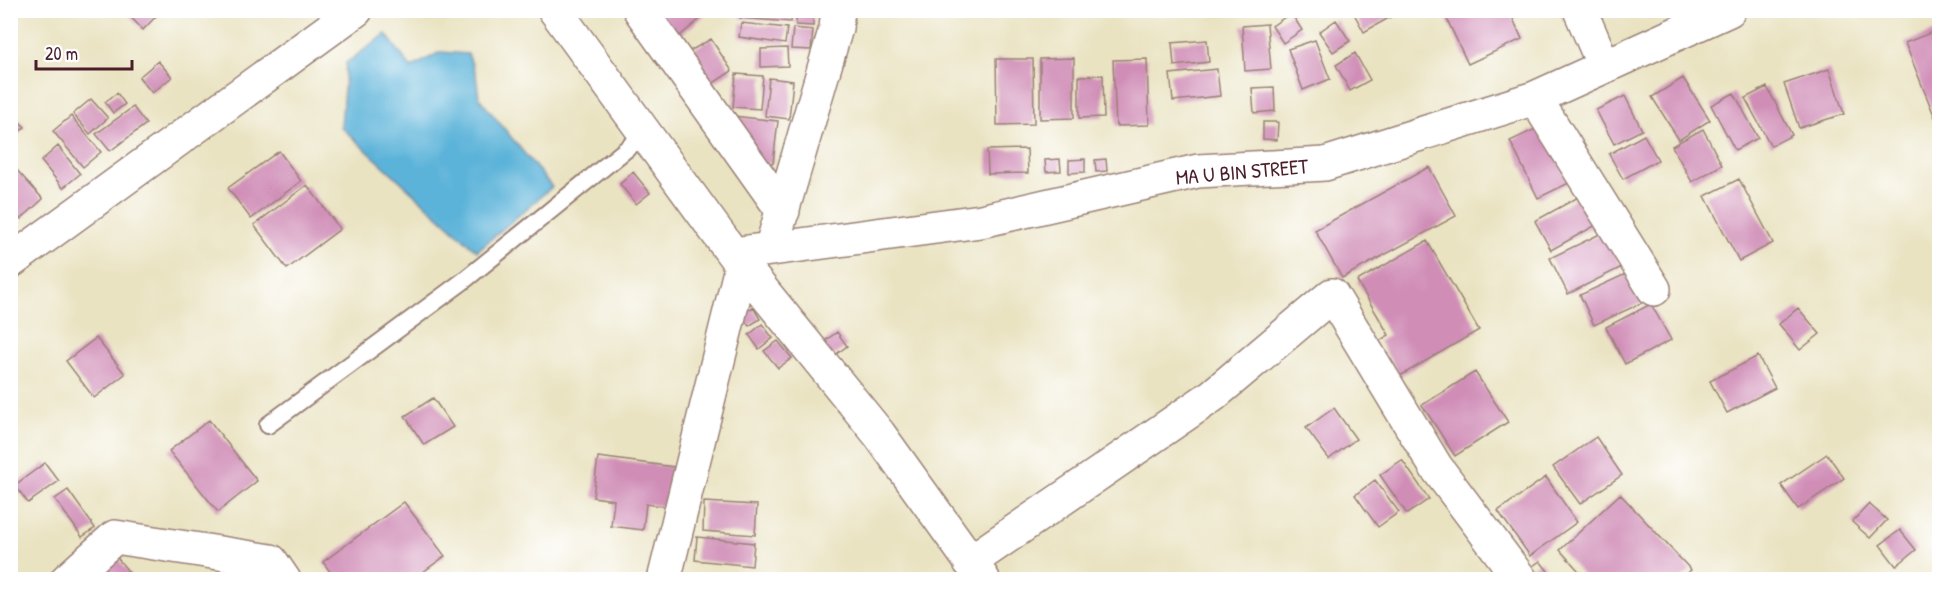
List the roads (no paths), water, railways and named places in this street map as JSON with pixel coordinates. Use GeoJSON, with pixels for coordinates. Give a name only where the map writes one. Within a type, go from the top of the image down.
{"type":"FeatureCollection","features":[{"type":"Feature","properties":{"kind":"street"},"geometry":{"type":"LineString","coordinates":[[10,262],[356,10]]}},
{"type":"Feature","properties":{"kind":"street"},"geometry":{"type":"LineString","coordinates":[[555,10],[738,258],[879,434],[977,571],[1212,396],[1332,294],[1436,466],[1521,579]]}},
{"type":"Feature","properties":{"kind":"street"},"geometry":{"type":"LineString","coordinates":[[640,10],[783,211]]}},
{"type":"Feature","properties":{"kind":"street"},"geometry":{"type":"LineString","coordinates":[[771,249],[838,10]]}},
{"type":"Feature","properties":{"kind":"street"},"geometry":{"type":"LineString","coordinates":[[1580,10],[1604,66]]}},
{"type":"Feature","properties":{"kind":"street","name":"MA U BIN STREET"},"geometry":{"type":"LineString","coordinates":[[738,258],[771,249],[981,221],[1198,171],[1325,164],[1535,98],[1729,10]]}},
{"type":"Feature","properties":{"kind":"street"},"geometry":{"type":"LineString","coordinates":[[1535,98],[1654,289]]}},
{"type":"Feature","properties":{"kind":"street"},"geometry":{"type":"LineString","coordinates":[[664,579],[738,258]]}},
{"type":"Feature","properties":{"kind":"street"},"geometry":{"type":"LineString","coordinates":[[66,579],[115,537],[271,561],[284,579]]}},
{"type":"Feature","properties":{"kind":"lane"},"geometry":{"type":"LineString","coordinates":[[268,425],[462,282],[645,134]]}},
{"type":"Feature","properties":{"kind":"water"},"geometry":{"type":"Polygon","coordinates":[[[386,34],[411,68],[440,52],[468,54],[476,75],[479,98],[552,187],[477,251],[341,127],[346,63],[386,34]]]}}]}
